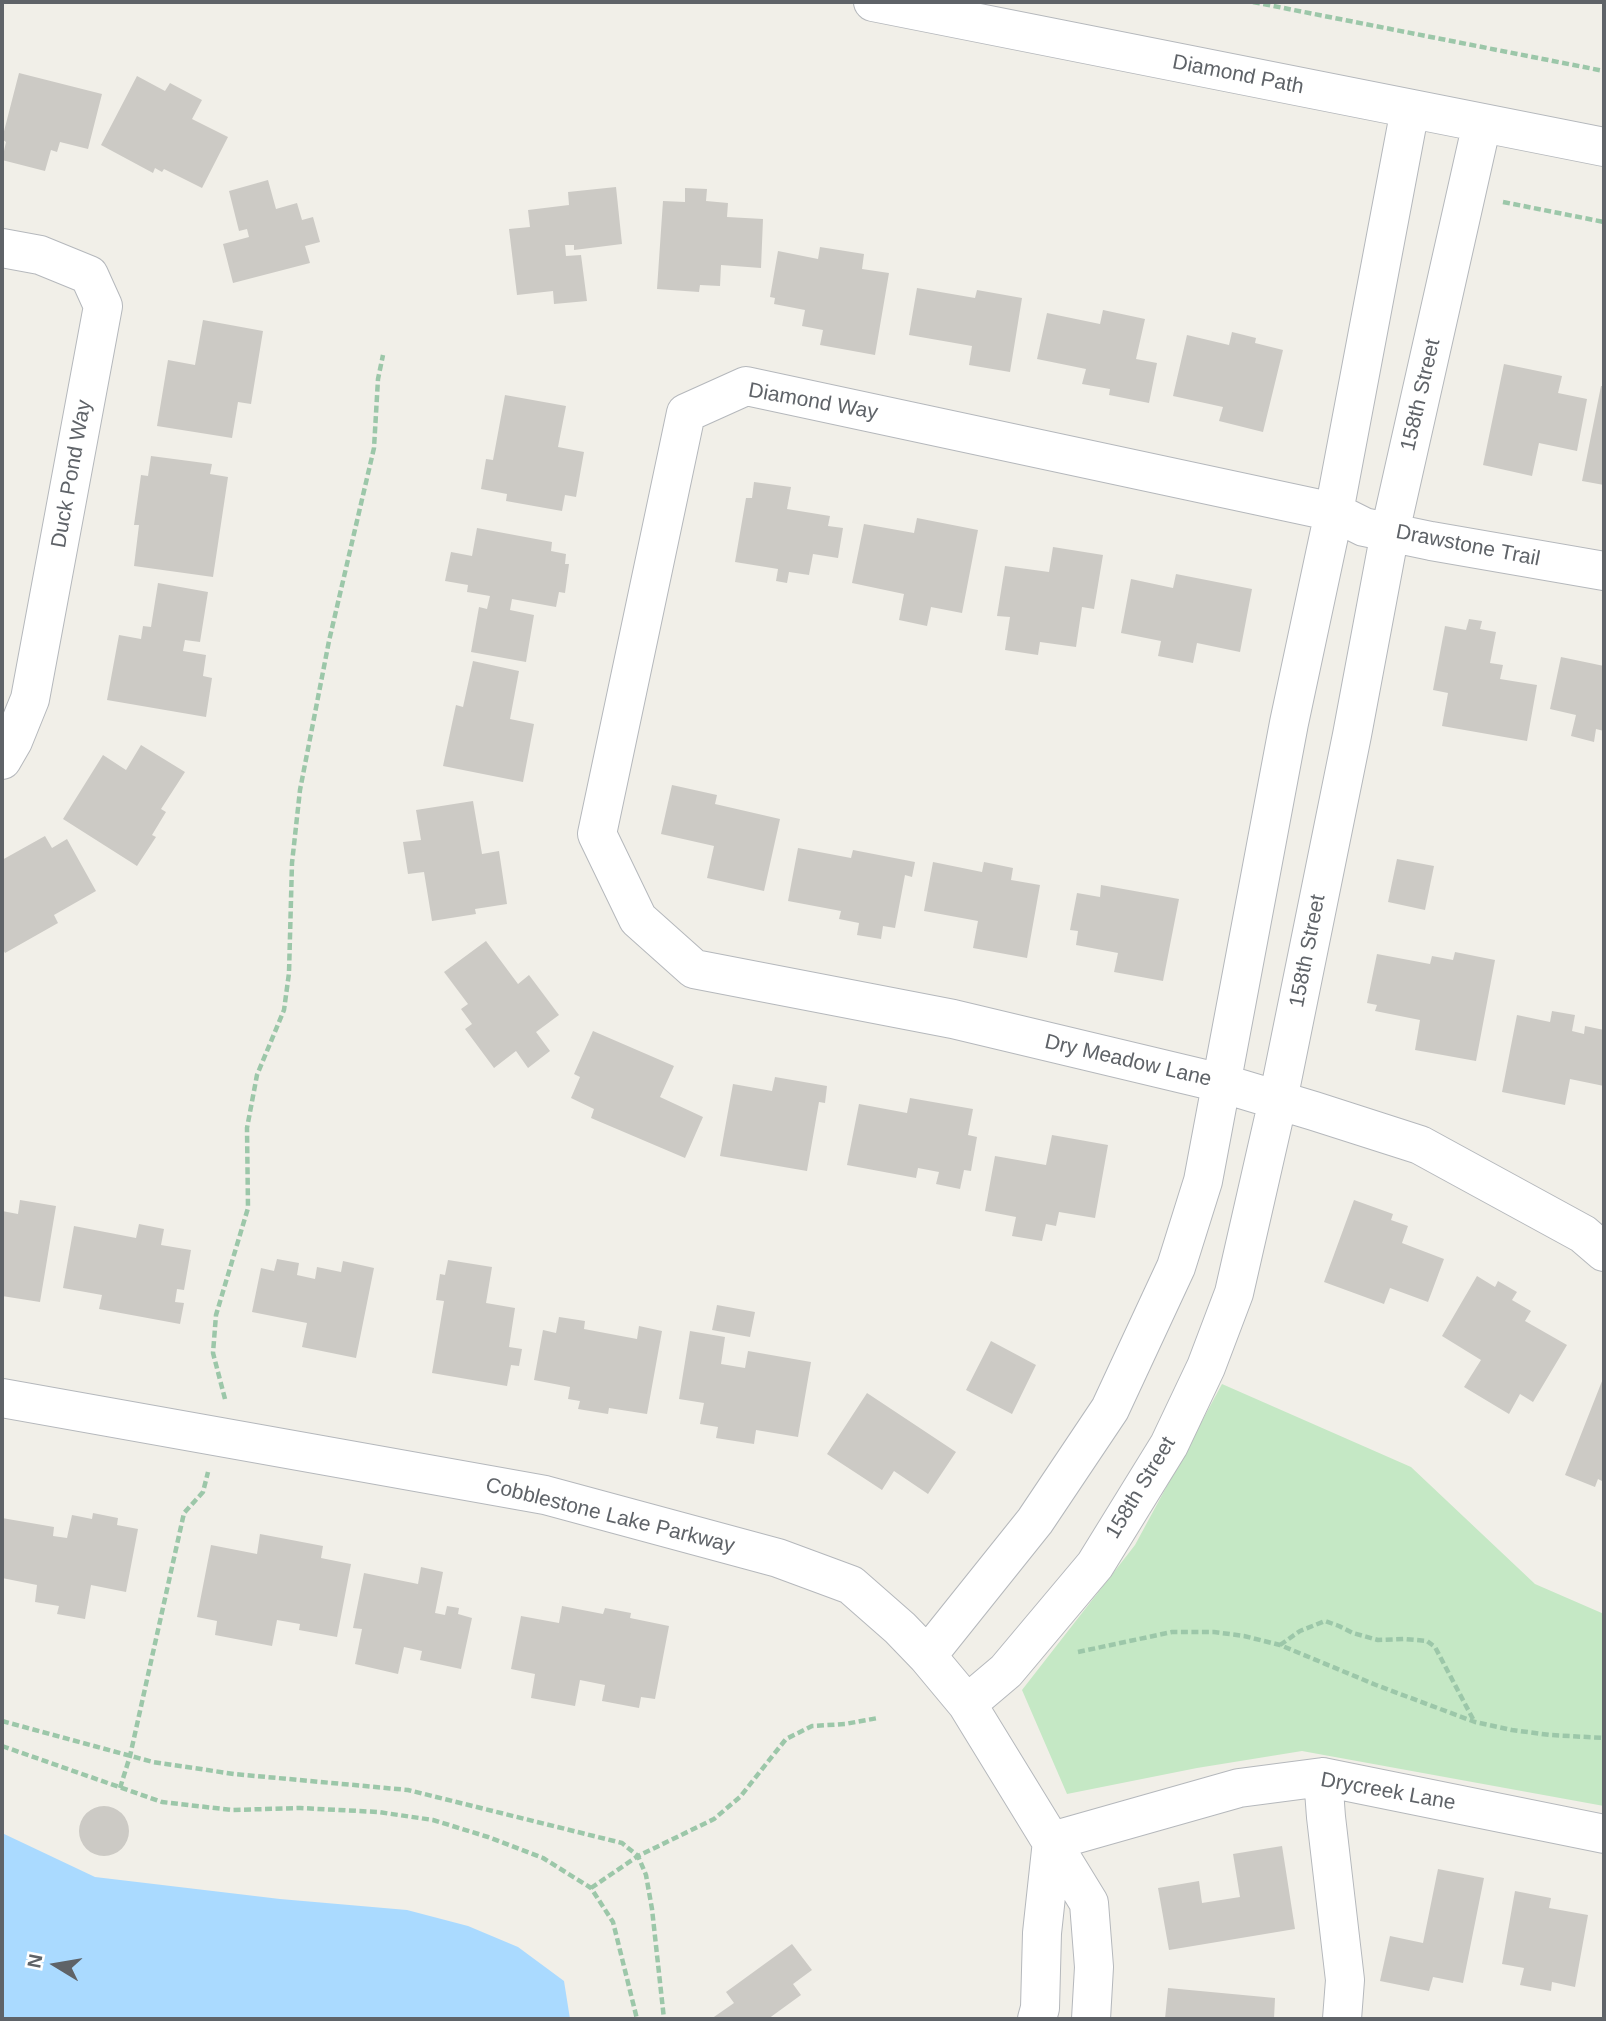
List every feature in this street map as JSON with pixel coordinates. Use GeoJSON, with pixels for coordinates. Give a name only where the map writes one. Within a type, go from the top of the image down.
{"type":"FeatureCollection","features":[{"type":"Feature","properties":{"kind":"street","name":"Diamond Path"},"geometry":{"type":"LineString","coordinates":[[873,2],[1604,147]]}},
{"type":"Feature","properties":{"kind":"street"},"geometry":{"type":"LineString","coordinates":[[927,1656],[1035,1521],[1110,1409],[1176,1267],[1203,1181],[1289,723],[1334,512],[1410,109]]}},
{"type":"Feature","properties":{"kind":"street","name":"158th Street"},"geometry":{"type":"LineString","coordinates":[[967,1704],[1006,1671],[1094,1565],[1169,1446],[1206,1367],[1234,1293],[1278,1100],[1390,531],[1482,123]]}},
{"type":"Feature","properties":{"kind":"street","name":"Duck Pond Way"},"geometry":{"type":"LineString","coordinates":[[2,248],[40,255],[89,275],[103,306],[30,699],[2,760]]}},
{"type":"Feature","properties":{"kind":"street","name":"Diamond Way"},"geometry":{"type":"LineString","coordinates":[[638,919],[597,834],[686,413],[746,386],[1334,512]]}},
{"type":"Feature","properties":{"kind":"street","name":"Drawstone Trail"},"geometry":{"type":"LineString","coordinates":[[1334,512],[1364,527],[1604,571]]}},
{"type":"Feature","properties":{"kind":"street","name":"Dry Meadow Lane"},"geometry":{"type":"LineString","coordinates":[[638,919],[694,969],[953,1019],[1221,1083],[1420,1145],[1583,1234],[1604,1252]]}},
{"type":"Feature","properties":{"kind":"street","name":"Cobblestone Lake Parkway"},"geometry":{"type":"LineString","coordinates":[[2,1398],[545,1495],[778,1558],[851,1585],[900,1628],[967,1704],[1088,1903],[1094,1967],[1091,2019]]}},
{"type":"Feature","properties":{"kind":"street"},"geometry":{"type":"LineString","coordinates":[[1323,1777],[1345,1980],[1342,2019]]}},
{"type":"Feature","properties":{"kind":"street","name":"Drycreek Lane"},"geometry":{"type":"LineString","coordinates":[[1052,1841],[1239,1788],[1323,1777],[1604,1834]]}},
{"type":"Feature","properties":{"kind":"street"},"geometry":{"type":"LineString","coordinates":[[1037,2019],[1040,2008],[1042,1933],[1052,1841]]}},
{"type":"Feature","properties":{"kind":"path"},"geometry":{"type":"LineString","coordinates":[[1253,2],[1604,71]]}},
{"type":"Feature","properties":{"kind":"path"},"geometry":{"type":"LineString","coordinates":[[1502,202],[1604,222]]}},
{"type":"Feature","properties":{"kind":"path"},"geometry":{"type":"LineString","coordinates":[[221,1383],[213,1353],[216,1315],[248,1208],[247,1128],[257,1075],[284,1010],[289,973],[292,863],[300,790],[329,641],[374,448],[378,379],[383,355]]}},
{"type":"Feature","properties":{"kind":"path"},"geometry":{"type":"LineString","coordinates":[[120,1788],[130,1756],[184,1513],[203,1492],[210,1465]]}},
{"type":"Feature","properties":{"kind":"path"},"geometry":{"type":"LineString","coordinates":[[1280,1645],[1300,1631],[1325,1621],[1378,1640],[1427,1641],[1435,1647],[1475,1722]]}},
{"type":"Feature","properties":{"kind":"path"},"geometry":{"type":"LineString","coordinates":[[1078,1652],[1171,1632],[1214,1632],[1244,1636],[1280,1645],[1388,1690],[1475,1722],[1550,1735],[1604,1738]]}},
{"type":"Feature","properties":{"kind":"path"},"geometry":{"type":"LineString","coordinates":[[591,1888],[638,1856],[714,1819],[740,1797],[786,1739],[812,1726],[878,1718]]}},
{"type":"Feature","properties":{"kind":"path"},"geometry":{"type":"LineString","coordinates":[[2,1721],[153,1762],[234,1774],[408,1790],[622,1843],[638,1856],[646,1875],[664,2019]]}},
{"type":"Feature","properties":{"kind":"path"},"geometry":{"type":"LineString","coordinates":[[2,1745],[162,1802],[232,1810],[300,1808],[378,1812],[433,1819],[543,1858],[591,1888],[613,1922],[636,2019]]}},
{"type":"Feature","properties":{"kind":"green space"},"geometry":{"type":"Polygon","coordinates":[[[1222,1384],[1411,1467],[1535,1584],[1604,1614],[1604,1806],[1302,1751],[1197,1768],[1067,1794],[1022,1690],[1135,1545],[1222,1384]]]}},
{"type":"Feature","properties":{"kind":"water"},"geometry":{"type":"Polygon","coordinates":[[[2,1833],[95,1877],[280,1899],[407,1910],[468,1926],[518,1947],[564,1981],[570,2019],[2,2019],[2,1833]]]}},
{"type":"Feature","properties":{"kind":"building"},"geometry":{"type":"Polygon","coordinates":[[[19,73],[102,94],[88,149],[60,142],[57,152],[51,150],[45,171],[2,160],[6,142],[2,139],[19,73]]]}},
{"type":"Feature","properties":{"kind":"building"},"geometry":{"type":"Polygon","coordinates":[[[137,76],[165,91],[170,83],[202,100],[192,119],[228,137],[202,188],[164,169],[162,172],[155,168],[153,173],[101,145],[137,76]]]}},
{"type":"Feature","properties":{"kind":"building"},"geometry":{"type":"Polygon","coordinates":[[[268,180],[276,209],[297,203],[302,220],[313,217],[320,242],[305,246],[310,263],[233,283],[223,244],[249,237],[247,229],[239,231],[229,191],[268,180]]]}},
{"type":"Feature","properties":{"kind":"building"},"geometry":{"type":"Polygon","coordinates":[[[616,187],[622,244],[574,250],[574,245],[565,245],[566,256],[581,255],[587,301],[554,304],[553,291],[517,295],[509,229],[530,227],[528,210],[569,205],[568,192],[616,187]]]}},
{"type":"Feature","properties":{"kind":"building"},"geometry":{"type":"Polygon","coordinates":[[[685,188],[707,189],[706,201],[728,203],[727,217],[763,219],[761,268],[721,265],[720,286],[700,285],[699,292],[657,289],[663,201],[685,202],[685,188]]]}},
{"type":"Feature","properties":{"kind":"building"},"geometry":{"type":"Polygon","coordinates":[[[820,247],[864,254],[862,269],[889,273],[875,355],[820,345],[823,330],[802,326],[805,310],[774,304],[775,298],[770,297],[778,251],[818,259],[820,247]]]}},
{"type":"Feature","properties":{"kind":"building"},"geometry":{"type":"Polygon","coordinates":[[[917,288],[975,298],[977,290],[1022,298],[1010,372],[969,365],[972,346],[909,335],[917,288]]]}},
{"type":"Feature","properties":{"kind":"building"},"geometry":{"type":"Polygon","coordinates":[[[1103,310],[1145,319],[1136,359],[1157,363],[1149,403],[1109,395],[1110,389],[1082,384],[1086,369],[1037,359],[1047,313],[1100,324],[1103,310]]]}},
{"type":"Feature","properties":{"kind":"building"},"geometry":{"type":"Polygon","coordinates":[[[203,320],[263,331],[251,404],[238,402],[232,438],[157,426],[168,360],[195,365],[203,320]]]}},
{"type":"Feature","properties":{"kind":"building"},"geometry":{"type":"Polygon","coordinates":[[[1232,332],[1256,338],[1255,343],[1283,350],[1263,432],[1219,421],[1223,407],[1173,396],[1187,335],[1229,345],[1232,332]]]}},
{"type":"Feature","properties":{"kind":"building"},"geometry":{"type":"Polygon","coordinates":[[[1504,364],[1562,376],[1558,393],[1587,399],[1577,451],[1539,443],[1532,476],[1483,465],[1504,364]]]}},
{"type":"Feature","properties":{"kind":"building"},"geometry":{"type":"Polygon","coordinates":[[[1601,386],[1604,386],[1604,485],[1582,481],[1601,386]]]}},
{"type":"Feature","properties":{"kind":"building"},"geometry":{"type":"Polygon","coordinates":[[[505,395],[566,406],[558,447],[584,452],[576,497],[565,495],[562,511],[506,501],[507,494],[481,489],[486,459],[493,460],[505,395]]]}},
{"type":"Feature","properties":{"kind":"building"},"geometry":{"type":"Polygon","coordinates":[[[151,456],[212,464],[210,474],[228,477],[213,577],[134,566],[139,525],[134,525],[141,475],[148,476],[151,456]]]}},
{"type":"Feature","properties":{"kind":"building"},"geometry":{"type":"Polygon","coordinates":[[[754,482],[791,487],[787,509],[830,516],[828,526],[843,528],[838,558],[813,554],[809,575],[789,572],[787,583],[776,581],[778,569],[735,562],[746,498],[752,498],[754,482]]]}},
{"type":"Feature","properties":{"kind":"building"},"geometry":{"type":"Polygon","coordinates":[[[917,518],[978,530],[962,613],[931,607],[927,626],[899,620],[904,594],[852,583],[864,524],[914,533],[917,518]]]}},
{"type":"Feature","properties":{"kind":"building"},"geometry":{"type":"Polygon","coordinates":[[[477,528],[552,542],[551,551],[566,554],[565,564],[569,564],[565,593],[559,592],[556,607],[512,599],[510,610],[534,615],[526,662],[471,652],[479,607],[487,609],[490,596],[467,592],[468,585],[445,581],[451,552],[472,556],[477,528]]]}},
{"type":"Feature","properties":{"kind":"building"},"geometry":{"type":"Polygon","coordinates":[[[1053,547],[1103,555],[1094,609],[1082,607],[1076,647],[1040,642],[1038,655],[1005,650],[1010,617],[997,616],[1005,566],[1049,572],[1053,547]]]}},
{"type":"Feature","properties":{"kind":"building"},"geometry":{"type":"Polygon","coordinates":[[[1176,574],[1252,589],[1240,652],[1197,643],[1193,663],[1158,656],[1161,641],[1121,633],[1131,579],[1173,588],[1176,574]]]}},
{"type":"Feature","properties":{"kind":"building"},"geometry":{"type":"Polygon","coordinates":[[[158,583],[208,592],[200,642],[185,640],[183,651],[206,655],[203,676],[212,678],[206,717],[107,700],[119,635],[141,639],[143,626],[151,627],[158,583]]]}},
{"type":"Feature","properties":{"kind":"building"},"geometry":{"type":"Polygon","coordinates":[[[1469,619],[1482,621],[1480,629],[1496,632],[1490,663],[1503,665],[1500,679],[1537,685],[1527,741],[1442,726],[1448,693],[1433,690],[1445,626],[1466,630],[1469,619]]]}},
{"type":"Feature","properties":{"kind":"building"},"geometry":{"type":"Polygon","coordinates":[[[1561,657],[1604,666],[1604,731],[1596,729],[1594,742],[1571,736],[1576,715],[1550,709],[1561,657]]]}},
{"type":"Feature","properties":{"kind":"building"},"geometry":{"type":"Polygon","coordinates":[[[473,661],[519,671],[510,719],[534,724],[523,782],[443,766],[456,705],[463,707],[473,661]]]}},
{"type":"Feature","properties":{"kind":"building"},"geometry":{"type":"Polygon","coordinates":[[[141,745],[185,772],[161,809],[166,812],[152,835],[156,837],[137,866],[63,819],[103,755],[126,770],[141,745]]]}},
{"type":"Feature","properties":{"kind":"building"},"geometry":{"type":"Polygon","coordinates":[[[672,785],[717,795],[715,804],[780,819],[764,891],[707,878],[714,846],[661,834],[672,785]]]}},
{"type":"Feature","properties":{"kind":"building"},"geometry":{"type":"Polygon","coordinates":[[[473,801],[482,854],[499,851],[507,904],[475,909],[476,914],[432,921],[424,872],[408,874],[403,842],[421,840],[416,810],[473,801]]]}},
{"type":"Feature","properties":{"kind":"building"},"geometry":{"type":"Polygon","coordinates":[[[45,836],[52,848],[67,839],[96,891],[54,915],[58,923],[5,953],[2,948],[2,860],[45,836]]]}},
{"type":"Feature","properties":{"kind":"building"},"geometry":{"type":"Polygon","coordinates":[[[798,848],[851,858],[853,850],[915,862],[912,877],[905,875],[895,928],[883,926],[881,939],[857,935],[859,923],[839,919],[841,911],[788,901],[798,848]]]}},
{"type":"Feature","properties":{"kind":"building"},"geometry":{"type":"Polygon","coordinates":[[[1397,859],[1434,866],[1425,910],[1388,902],[1397,859]]]}},
{"type":"Feature","properties":{"kind":"building"},"geometry":{"type":"Polygon","coordinates":[[[933,862],[982,872],[984,862],[1013,868],[1011,880],[1040,885],[1027,958],[973,948],[978,921],[924,911],[933,862]]]}},
{"type":"Feature","properties":{"kind":"building"},"geometry":{"type":"Polygon","coordinates":[[[1101,885],[1179,899],[1163,981],[1114,972],[1118,953],[1076,945],[1078,931],[1070,930],[1077,893],[1100,897],[1101,885]]]}},
{"type":"Feature","properties":{"kind":"building"},"geometry":{"type":"Polygon","coordinates":[[[486,941],[518,984],[529,975],[559,1015],[536,1032],[550,1051],[528,1068],[516,1051],[494,1068],[465,1029],[472,1024],[461,1009],[468,1004],[444,972],[486,941]]]}},
{"type":"Feature","properties":{"kind":"building"},"geometry":{"type":"Polygon","coordinates":[[[1455,952],[1495,960],[1476,1061],[1415,1050],[1420,1020],[1375,1011],[1377,1005],[1367,1003],[1377,954],[1430,964],[1432,956],[1453,960],[1455,952]]]}},
{"type":"Feature","properties":{"kind":"building"},"geometry":{"type":"Polygon","coordinates":[[[1552,1011],[1575,1015],[1572,1031],[1584,1034],[1585,1026],[1604,1030],[1604,1086],[1570,1079],[1565,1105],[1502,1092],[1517,1015],[1550,1022],[1552,1011]]]}},
{"type":"Feature","properties":{"kind":"building"},"geometry":{"type":"Polygon","coordinates":[[[593,1031],[674,1066],[660,1097],[703,1117],[685,1158],[591,1118],[594,1109],[571,1098],[580,1077],[574,1074],[593,1031]]]}},
{"type":"Feature","properties":{"kind":"building"},"geometry":{"type":"Polygon","coordinates":[[[775,1077],[827,1086],[825,1103],[819,1102],[807,1171],[720,1156],[733,1084],[772,1091],[775,1077]]]}},
{"type":"Feature","properties":{"kind":"building"},"geometry":{"type":"Polygon","coordinates":[[[910,1098],[973,1109],[968,1135],[977,1137],[971,1171],[964,1170],[960,1189],[936,1184],[939,1172],[918,1168],[916,1178],[847,1165],[859,1104],[907,1113],[910,1098]]]}},
{"type":"Feature","properties":{"kind":"building"},"geometry":{"type":"Polygon","coordinates":[[[1052,1135],[1108,1145],[1095,1218],[1059,1212],[1056,1226],[1046,1224],[1042,1241],[1012,1236],[1016,1217],[985,1211],[995,1156],[1046,1165],[1052,1135]]]}},
{"type":"Feature","properties":{"kind":"building"},"geometry":{"type":"Polygon","coordinates":[[[20,1200],[56,1206],[40,1302],[2,1296],[2,1211],[18,1214],[20,1200]]]}},
{"type":"Feature","properties":{"kind":"building"},"geometry":{"type":"Polygon","coordinates":[[[1354,1200],[1393,1214],[1391,1220],[1408,1226],[1402,1243],[1444,1259],[1428,1302],[1390,1288],[1384,1304],[1324,1282],[1354,1200]]]}},
{"type":"Feature","properties":{"kind":"building"},"geometry":{"type":"Polygon","coordinates":[[[139,1224],[164,1229],[161,1245],[191,1250],[184,1290],[177,1289],[175,1302],[184,1303],[180,1324],[99,1309],[102,1295],[63,1288],[74,1226],[136,1238],[139,1224]]]}},
{"type":"Feature","properties":{"kind":"building"},"geometry":{"type":"Polygon","coordinates":[[[277,1259],[299,1263],[297,1275],[315,1279],[317,1267],[341,1272],[343,1261],[374,1268],[356,1358],[302,1347],[307,1323],[252,1312],[261,1268],[274,1271],[277,1259]]]}},
{"type":"Feature","properties":{"kind":"building"},"geometry":{"type":"Polygon","coordinates":[[[448,1260],[492,1267],[486,1303],[515,1308],[509,1347],[522,1349],[519,1366],[511,1365],[507,1386],[432,1373],[444,1301],[436,1300],[440,1274],[445,1275],[448,1260]]]}},
{"type":"Feature","properties":{"kind":"building"},"geometry":{"type":"Polygon","coordinates":[[[1477,1276],[1495,1287],[1498,1281],[1517,1292],[1512,1300],[1531,1311],[1525,1321],[1567,1345],[1533,1402],[1520,1394],[1509,1414],[1464,1387],[1481,1360],[1442,1336],[1477,1276]]]}},
{"type":"Feature","properties":{"kind":"building"},"geometry":{"type":"Polygon","coordinates":[[[717,1305],[755,1312],[750,1337],[712,1330],[717,1305]]]}},
{"type":"Feature","properties":{"kind":"building"},"geometry":{"type":"Polygon","coordinates":[[[559,1317],[585,1321],[584,1329],[637,1339],[639,1326],[662,1331],[647,1414],[609,1408],[608,1414],[578,1409],[580,1401],[568,1399],[570,1387],[534,1380],[543,1330],[556,1333],[559,1317]]]}},
{"type":"Feature","properties":{"kind":"building"},"geometry":{"type":"Polygon","coordinates":[[[690,1331],[725,1337],[721,1364],[745,1368],[748,1351],[811,1362],[798,1437],[756,1430],[754,1444],[716,1438],[718,1427],[700,1424],[704,1403],[679,1399],[690,1331]]]}},
{"type":"Feature","properties":{"kind":"building"},"geometry":{"type":"Polygon","coordinates":[[[991,1341],[1036,1365],[1012,1414],[966,1390],[991,1341]]]}},
{"type":"Feature","properties":{"kind":"building"},"geometry":{"type":"Polygon","coordinates":[[[1604,1376],[1604,1482],[1598,1479],[1595,1487],[1565,1475],[1604,1376]]]}},
{"type":"Feature","properties":{"kind":"building"},"geometry":{"type":"Polygon","coordinates":[[[867,1393],[956,1452],[928,1494],[894,1471],[882,1490],[827,1454],[867,1393]]]}},
{"type":"Feature","properties":{"kind":"building"},"geometry":{"type":"Polygon","coordinates":[[[93,1513],[118,1518],[117,1525],[138,1529],[126,1592],[91,1585],[85,1619],[57,1614],[59,1606],[35,1602],[37,1585],[2,1578],[2,1518],[54,1527],[53,1536],[67,1538],[72,1515],[92,1519],[93,1513]]]}},
{"type":"Feature","properties":{"kind":"building"},"geometry":{"type":"Polygon","coordinates":[[[260,1534],[323,1546],[321,1558],[351,1564],[337,1637],[299,1630],[300,1624],[277,1620],[272,1646],[215,1635],[217,1621],[197,1617],[211,1545],[257,1554],[260,1534]]]}},
{"type":"Feature","properties":{"kind":"building"},"geometry":{"type":"Polygon","coordinates":[[[421,1567],[443,1572],[435,1613],[445,1615],[447,1606],[459,1608],[458,1614],[472,1618],[461,1669],[420,1660],[422,1651],[404,1647],[398,1674],[355,1664],[362,1629],[353,1628],[364,1573],[418,1584],[421,1567]]]}},
{"type":"Feature","properties":{"kind":"building"},"geometry":{"type":"Polygon","coordinates":[[[562,1606],[603,1614],[605,1608],[631,1613],[630,1618],[669,1626],[655,1699],[641,1697],[639,1708],[602,1701],[605,1685],[580,1680],[575,1706],[531,1698],[535,1674],[511,1669],[521,1616],[559,1623],[562,1606]]]}},
{"type":"Feature","properties":{"kind":"building"},"geometry":{"type":"Polygon","coordinates":[[[104,1806],[122,1813],[129,1831],[122,1849],[104,1856],[86,1849],[79,1831],[86,1813],[104,1806]]]}},
{"type":"Feature","properties":{"kind":"building"},"geometry":{"type":"Polygon","coordinates":[[[1282,1846],[1295,1929],[1169,1950],[1158,1888],[1199,1881],[1202,1903],[1240,1897],[1233,1854],[1282,1846]]]}},
{"type":"Feature","properties":{"kind":"building"},"geometry":{"type":"Polygon","coordinates":[[[1438,1869],[1484,1878],[1463,1983],[1433,1977],[1429,1991],[1380,1981],[1390,1936],[1423,1943],[1438,1869]]]}},
{"type":"Feature","properties":{"kind":"building"},"geometry":{"type":"Polygon","coordinates":[[[1515,1891],[1551,1898],[1549,1908],[1588,1915],[1575,1987],[1552,1982],[1551,1991],[1520,1985],[1524,1968],[1502,1964],[1515,1891]]]}},
{"type":"Feature","properties":{"kind":"building"},"geometry":{"type":"Polygon","coordinates":[[[792,1944],[812,1970],[793,1984],[801,1995],[768,2019],[711,2019],[734,2003],[726,1992],[792,1944]]]}},
{"type":"Feature","properties":{"kind":"building"},"geometry":{"type":"Polygon","coordinates":[[[1168,1988],[1275,1998],[1274,2019],[1165,2019],[1168,1988]]]}}]}
